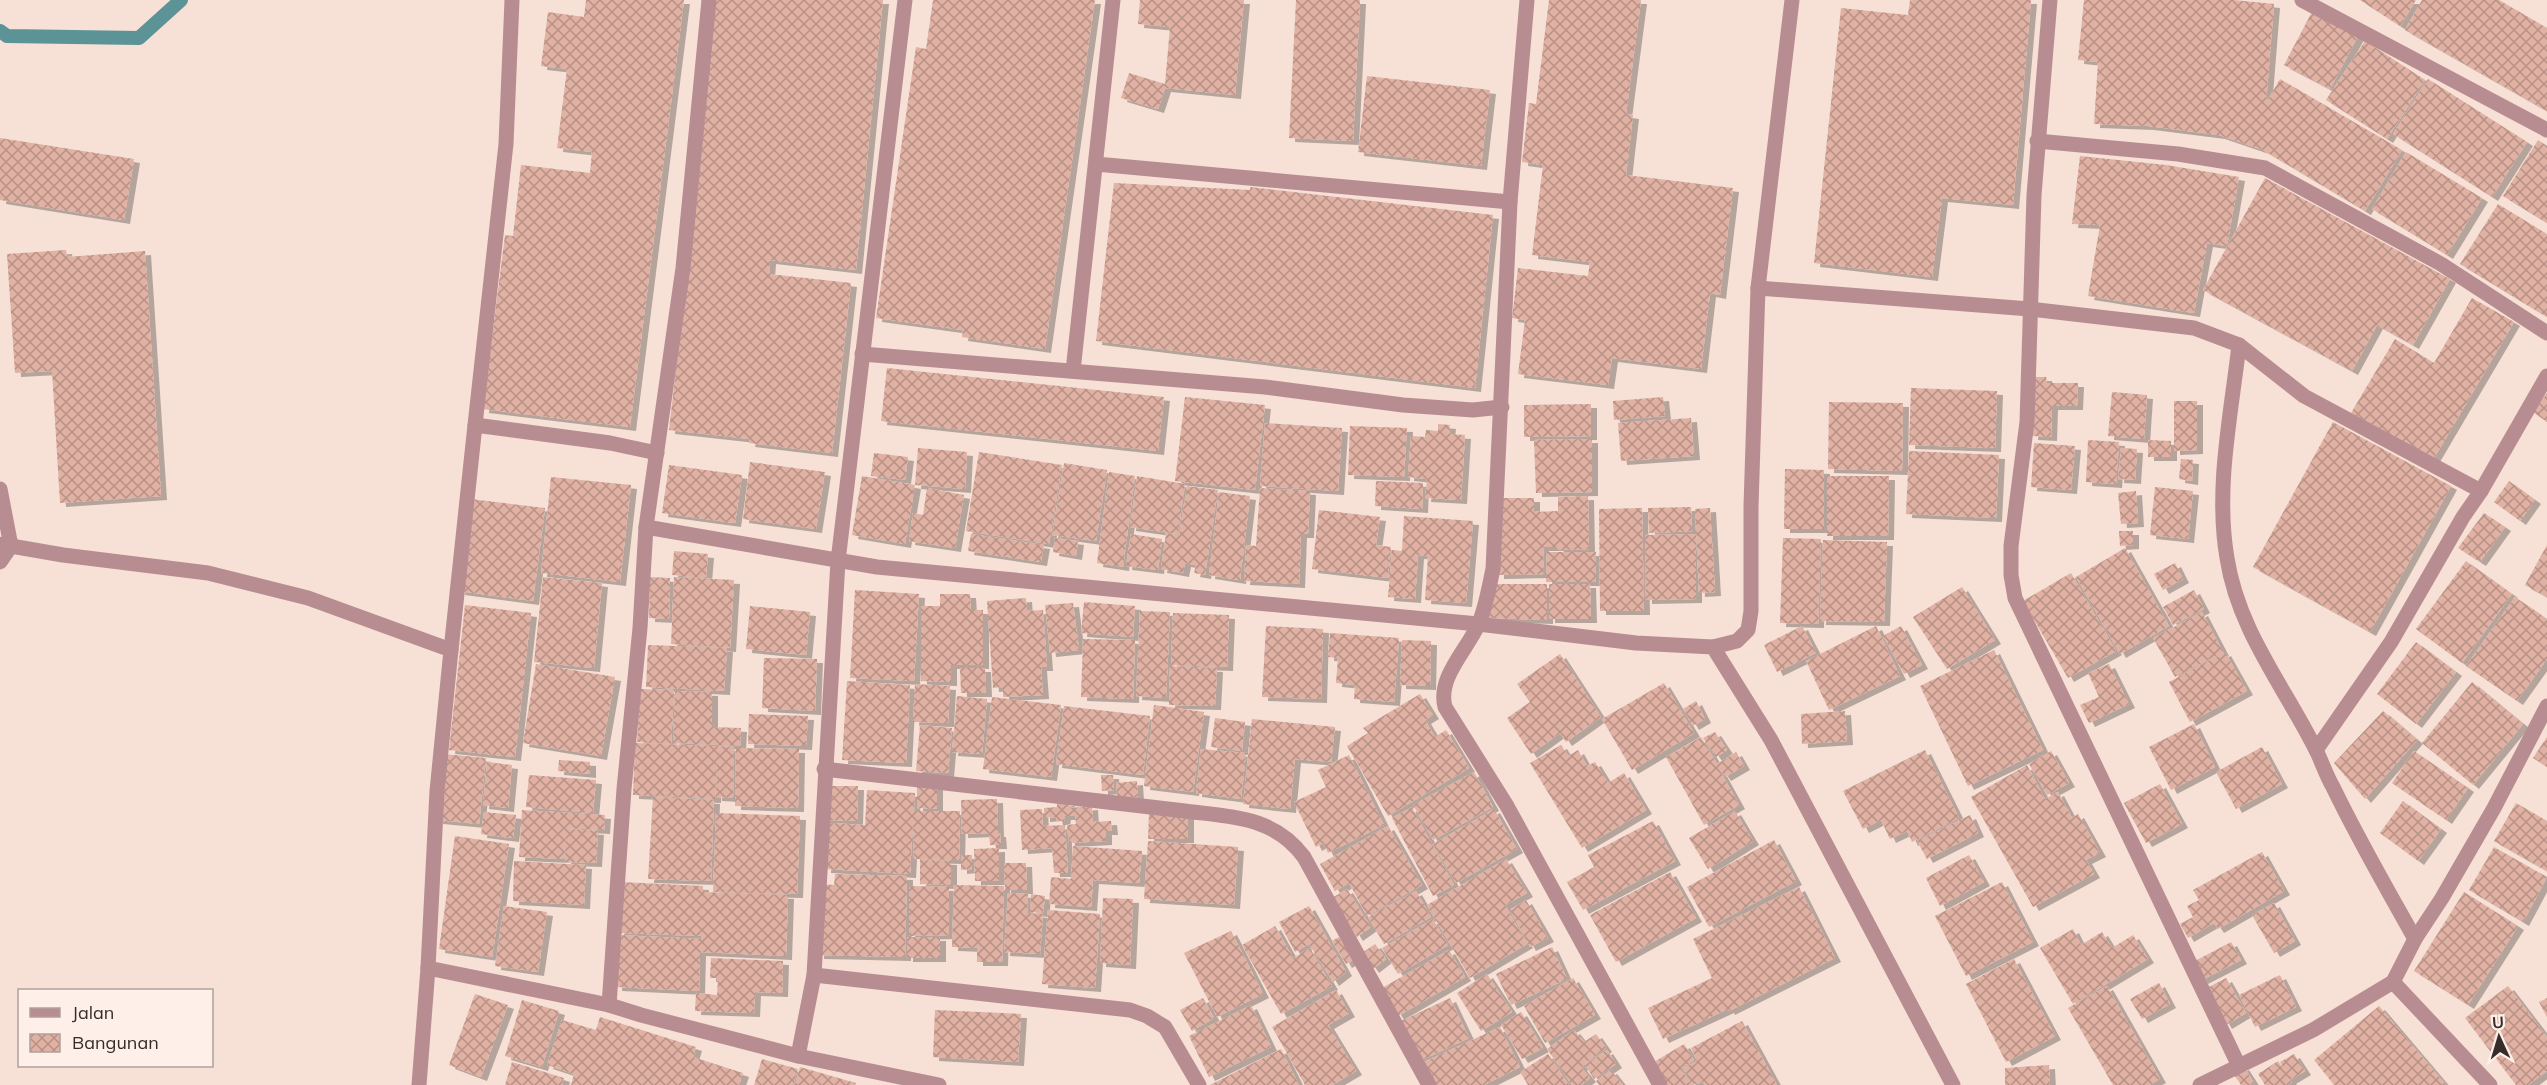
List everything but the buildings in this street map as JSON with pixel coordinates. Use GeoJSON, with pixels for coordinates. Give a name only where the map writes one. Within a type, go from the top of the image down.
{"type":"FeatureCollection","features":[{"type":"Feature","properties":{"kind":"street"},"geometry":{"type":"LineString","coordinates":[[419,1085],[428,968],[437,791],[506,144],[512,0]]}},
{"type":"Feature","properties":{"kind":"street"},"geometry":{"type":"LineString","coordinates":[[609,1005],[624,789],[640,628],[646,527],[684,268],[709,0]]}},
{"type":"Feature","properties":{"kind":"street"},"geometry":{"type":"LineString","coordinates":[[798,1056],[814,975],[824,769],[838,561],[905,0]]}},
{"type":"Feature","properties":{"kind":"street"},"geometry":{"type":"LineString","coordinates":[[1073,371],[1113,0]]}},
{"type":"Feature","properties":{"kind":"street"},"geometry":{"type":"LineString","coordinates":[[1527,0],[1510,202],[1493,569],[1478,624],[1443,692],[1445,707],[1507,806],[1660,1085]]}},
{"type":"Feature","properties":{"kind":"street"},"geometry":{"type":"LineString","coordinates":[[646,527],[888,569],[1478,624],[1636,643],[1713,647],[1737,641],[1748,630],[1751,611],[1751,506],[1758,288],[1792,0]]}},
{"type":"Feature","properties":{"kind":"street"},"geometry":{"type":"LineString","coordinates":[[2050,0],[2037,141],[2027,422],[2011,546],[2011,575],[2015,598],[2239,1066]]}},
{"type":"Feature","properties":{"kind":"street"},"geometry":{"type":"LineString","coordinates":[[2302,0],[2547,130]]}},
{"type":"Feature","properties":{"kind":"street"},"geometry":{"type":"LineString","coordinates":[[2037,141],[2178,154],[2265,168],[2441,264],[2547,333]]}},
{"type":"Feature","properties":{"kind":"street"},"geometry":{"type":"LineString","coordinates":[[1096,164],[1510,202]]}},
{"type":"Feature","properties":{"kind":"street"},"geometry":{"type":"LineString","coordinates":[[1758,288],[2030,309],[2194,328],[2239,345],[2304,396],[2481,491]]}},
{"type":"Feature","properties":{"kind":"street"},"geometry":{"type":"LineString","coordinates":[[2239,345],[2224,475],[2223,518],[2226,556],[2233,593],[2248,630],[2316,750],[2366,853],[2415,939]]}},
{"type":"Feature","properties":{"kind":"street"},"geometry":{"type":"LineString","coordinates":[[862,354],[1265,387],[1403,405],[1473,410],[1502,407]]}},
{"type":"Feature","properties":{"kind":"street"},"geometry":{"type":"LineString","coordinates":[[2316,750],[2391,642],[2547,376]]}},
{"type":"Feature","properties":{"kind":"street"},"geometry":{"type":"LineString","coordinates":[[476,424],[599,441],[657,453]]}},
{"type":"Feature","properties":{"kind":"street"},"geometry":{"type":"LineString","coordinates":[[0,489],[5,545],[0,562]]}},
{"type":"Feature","properties":{"kind":"street"},"geometry":{"type":"LineString","coordinates":[[5,545],[63,555],[208,573],[308,597],[451,650]]}},
{"type":"Feature","properties":{"kind":"street"},"geometry":{"type":"LineString","coordinates":[[1713,647],[1771,740],[1953,1085]]}},
{"type":"Feature","properties":{"kind":"street"},"geometry":{"type":"LineString","coordinates":[[2200,1085],[2313,1030],[2393,982],[2415,939],[2442,898],[2494,808],[2547,706]]}},
{"type":"Feature","properties":{"kind":"street"},"geometry":{"type":"LineString","coordinates":[[824,769],[1208,814],[1267,826],[1284,835],[1308,865],[1429,1085]]}},
{"type":"Feature","properties":{"kind":"street"},"geometry":{"type":"LineString","coordinates":[[428,968],[609,1005],[798,1056],[939,1085]]}},
{"type":"Feature","properties":{"kind":"street"},"geometry":{"type":"LineString","coordinates":[[814,975],[1130,1010],[1147,1016],[1165,1027],[1199,1085]]}},
{"type":"Feature","properties":{"kind":"street"},"geometry":{"type":"LineString","coordinates":[[2393,982],[2490,1085]]}},
{"type":"Feature","properties":{"kind":"waterway"},"geometry":{"type":"LineString","coordinates":[[0,31],[7,36],[139,38],[181,0]]}}]}
